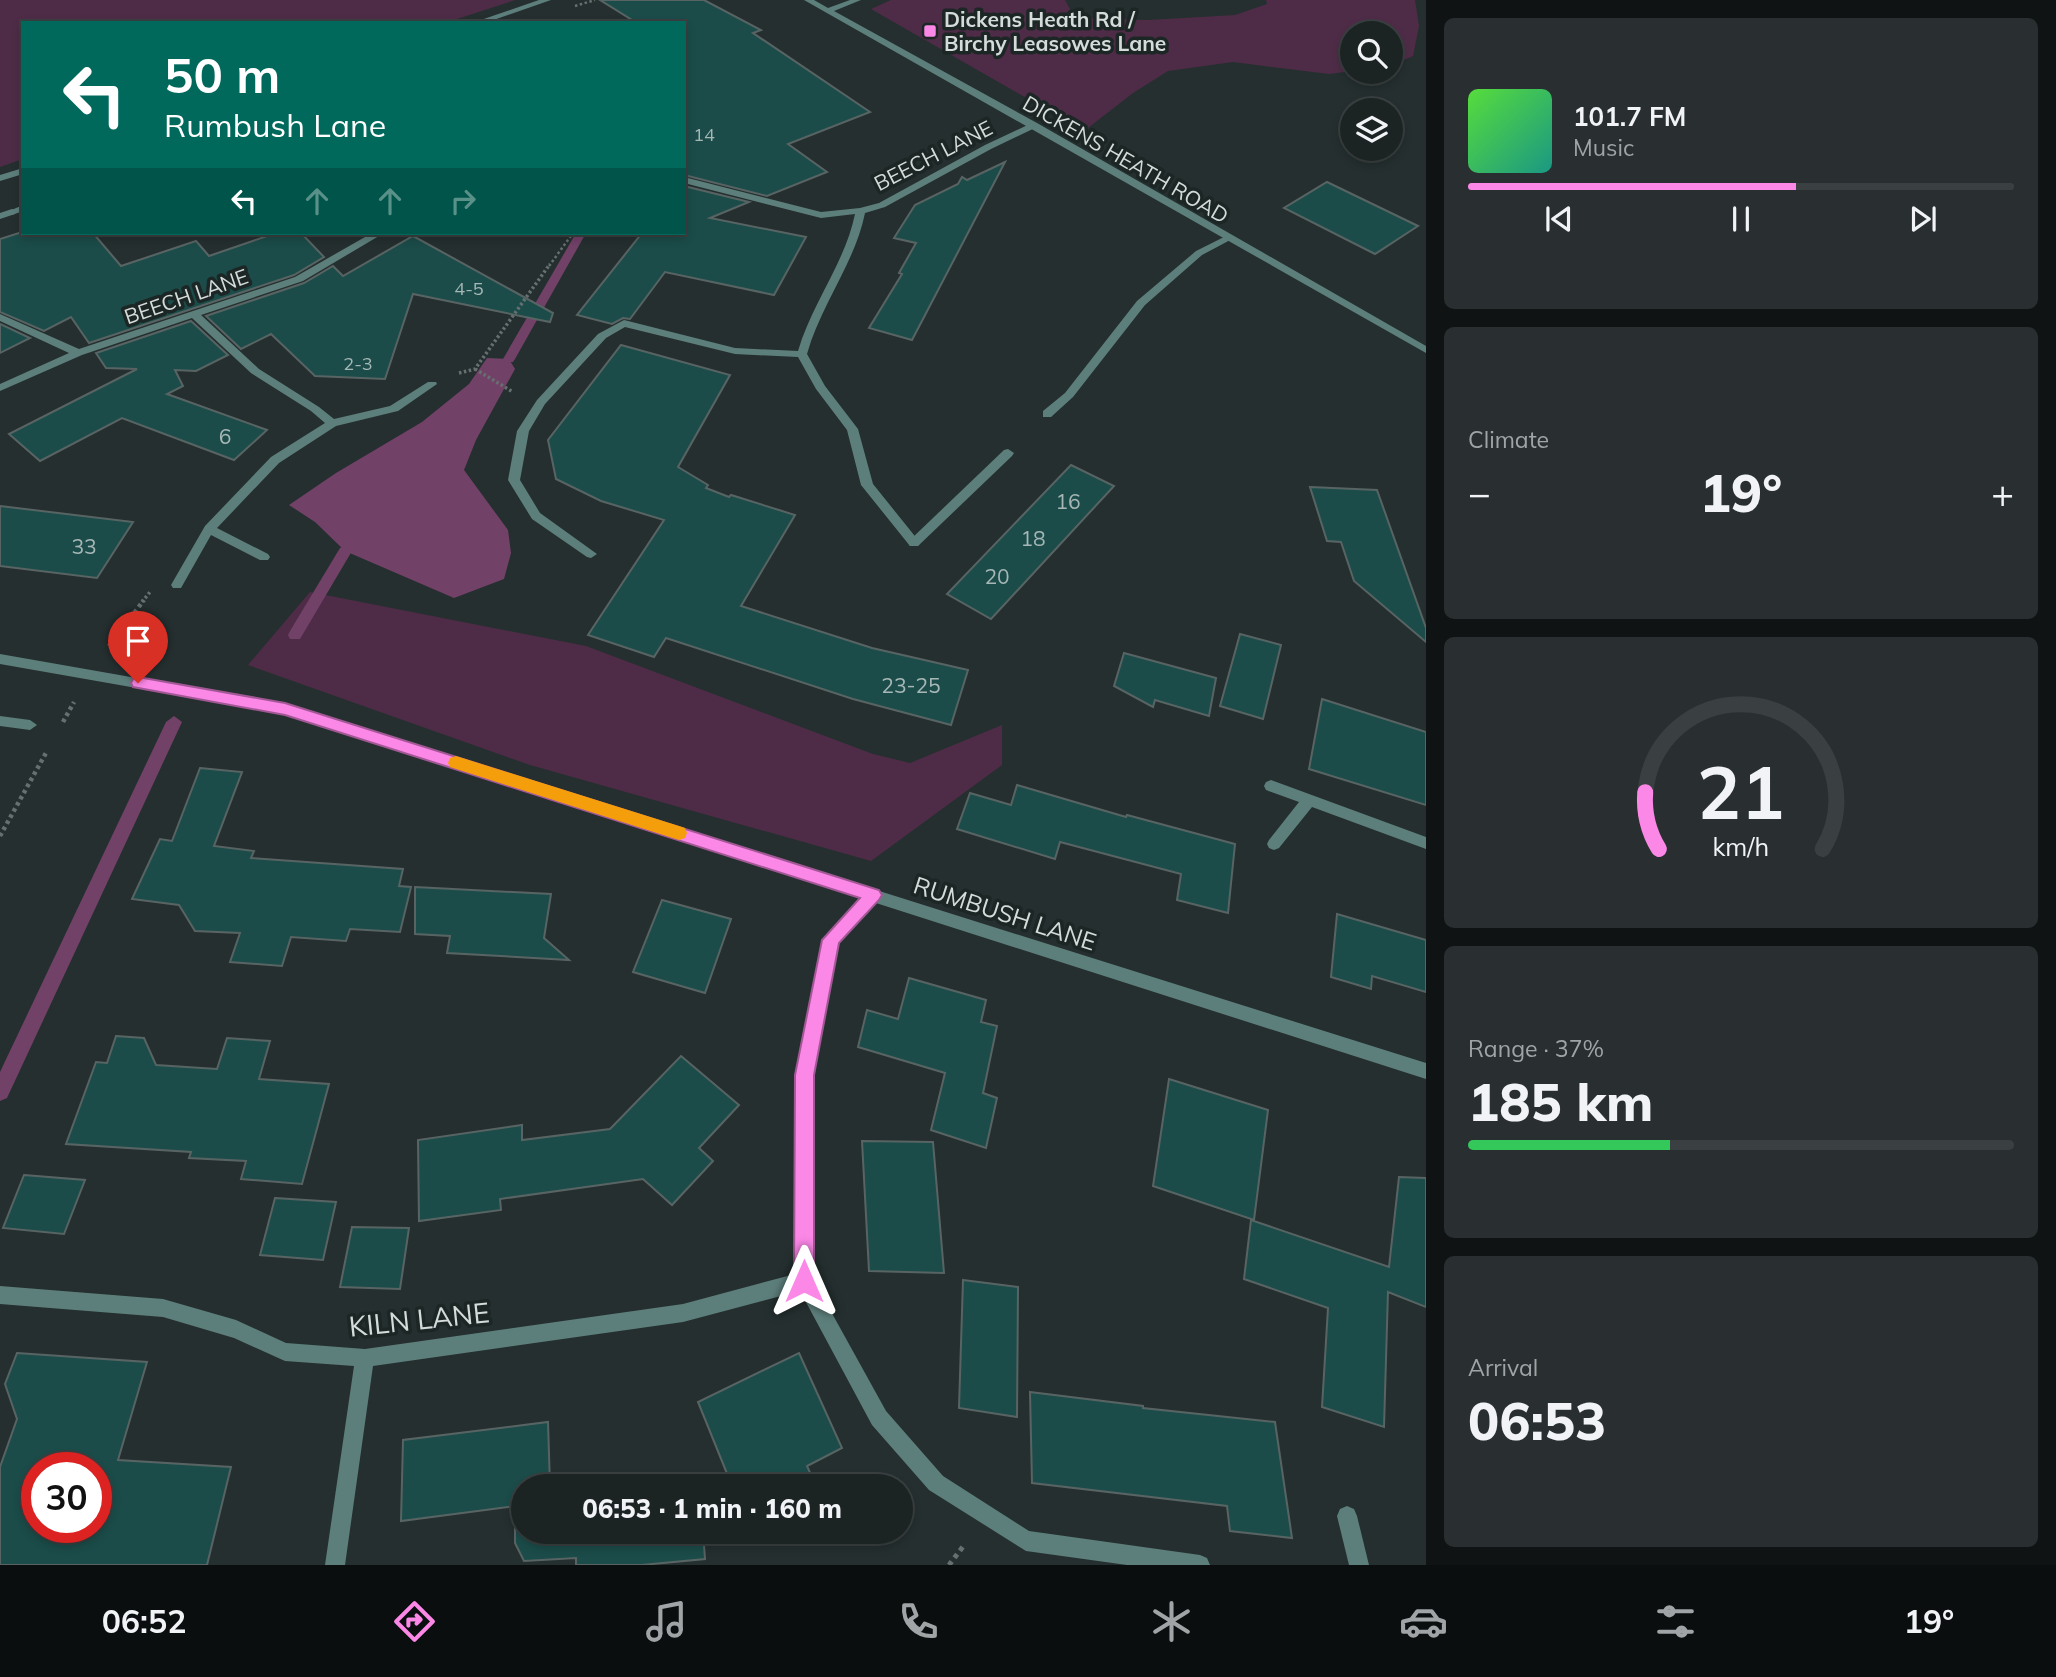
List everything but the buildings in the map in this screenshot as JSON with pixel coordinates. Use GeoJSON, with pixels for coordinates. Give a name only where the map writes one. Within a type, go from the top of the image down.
{"type":"FeatureCollection","features":[{"type":"Feature","properties":{"kind":"street"},"geometry":{"type":"LineString","coordinates":[[482,21],[547,0]]}},
{"type":"Feature","properties":{"kind":"street","name":"DICKENS HEATH ROAD"},"geometry":{"type":"LineString","coordinates":[[808,0],[1034,125],[1426,350]]}},
{"type":"Feature","properties":{"kind":"street"},"geometry":{"type":"LineString","coordinates":[[827,11],[857,0]]}},
{"type":"Feature","properties":{"kind":"street","name":"BEECH LANE"},"geometry":{"type":"LineString","coordinates":[[686,181],[821,215],[861,211],[882,205],[1034,125]]}},
{"type":"Feature","properties":{"kind":"street"},"geometry":{"type":"LineString","coordinates":[[0,178],[21,171]]}},
{"type":"Feature","properties":{"kind":"street"},"geometry":{"type":"LineString","coordinates":[[0,216],[21,209]]}},
{"type":"Feature","properties":{"kind":"street"},"geometry":{"type":"LineString","coordinates":[[861,211],[859,229],[815,317],[802,354],[820,387],[852,429],[867,485],[914,543],[1008,453]]}},
{"type":"Feature","properties":{"kind":"street","name":"BEECH LANE"},"geometry":{"type":"LineString","coordinates":[[0,388],[78,353],[299,279],[376,235]]}},
{"type":"Feature","properties":{"kind":"street"},"geometry":{"type":"LineString","coordinates":[[1047,414],[1069,395],[1141,303],[1199,253],[1229,238]]}},
{"type":"Feature","properties":{"kind":"street"},"geometry":{"type":"LineString","coordinates":[[193,313],[255,371],[332,423]]}},
{"type":"Feature","properties":{"kind":"street"},"geometry":{"type":"LineString","coordinates":[[0,317],[78,353]]}},
{"type":"Feature","properties":{"kind":"street"},"geometry":{"type":"LineString","coordinates":[[592,554],[536,516],[514,480],[523,431],[541,402],[602,336],[624,323],[735,351],[802,354]]}},
{"type":"Feature","properties":{"kind":"street"},"geometry":{"type":"LineString","coordinates":[[177,585],[209,528],[275,460],[332,423],[394,409],[432,384]]}},
{"type":"Feature","properties":{"kind":"street"},"geometry":{"type":"LineString","coordinates":[[209,528],[264,557]]}},
{"type":"Feature","properties":{"kind":"street","name":"RUMBUSH LANE"},"geometry":{"type":"LineString","coordinates":[[0,659],[285,709],[1426,1071]]}},
{"type":"Feature","properties":{"kind":"street"},"geometry":{"type":"LineString","coordinates":[[0,721],[30,725]]}},
{"type":"Feature","properties":{"kind":"street"},"geometry":{"type":"LineString","coordinates":[[1271,786],[1426,844]]}},
{"type":"Feature","properties":{"kind":"street"},"geometry":{"type":"LineString","coordinates":[[1273,844],[1309,800]]}},
{"type":"Feature","properties":{"kind":"street"},"geometry":{"type":"LineString","coordinates":[[873,895],[831,940],[804,1075],[804,1281],[879,1418],[936,1483],[1026,1541],[1200,1565]]}},
{"type":"Feature","properties":{"kind":"street","name":"KILN LANE"},"geometry":{"type":"LineString","coordinates":[[0,1294],[163,1308],[236,1329],[285,1352],[365,1358],[683,1313],[804,1281]]}},
{"type":"Feature","properties":{"kind":"street"},"geometry":{"type":"LineString","coordinates":[[335,1565],[365,1358]]}},
{"type":"Feature","properties":{"kind":"street"},"geometry":{"type":"LineString","coordinates":[[1347,1516],[1359,1565]]}},
{"type":"Feature","properties":{"kind":"path"},"geometry":{"type":"LineString","coordinates":[[513,392],[475,369],[572,235]]}},
{"type":"Feature","properties":{"kind":"path"},"geometry":{"type":"LineString","coordinates":[[57,732],[89,675]]}},
{"type":"Feature","properties":{"kind":"path"},"geometry":{"type":"LineString","coordinates":[[0,836],[51,744]]}},
{"type":"Feature","properties":{"kind":"shaded area"},"geometry":{"type":"Polygon","coordinates":[[[0,0],[515,0],[451,21],[21,21],[21,160],[0,167],[0,0]]]}},
{"type":"Feature","properties":{"kind":"shaded area"},"geometry":{"type":"Polygon","coordinates":[[[891,0],[1065,0],[1075,18],[1149,20],[1235,15],[1267,4],[1266,0],[1415,0],[1419,26],[1413,56],[1403,61],[1403,21],[1340,21],[1340,73],[1329,74],[1233,62],[1168,71],[1133,93],[1084,131],[871,9],[891,0]]]}},
{"type":"Feature","properties":{"kind":"shaded area"},"geometry":{"type":"Polygon","coordinates":[[[487,358],[509,359],[515,369],[476,440],[464,470],[508,530],[511,553],[504,579],[454,598],[345,551],[315,522],[289,505],[336,473],[422,422],[469,384],[487,358]]]}},
{"type":"Feature","properties":{"kind":"shaded area"},"geometry":{"type":"Polygon","coordinates":[[[310,592],[586,646],[873,754],[910,763],[1002,725],[1002,765],[871,861],[530,765],[248,665],[310,592]]]}},
{"type":"Feature","properties":{"kind":"waterway"},"geometry":{"type":"LineString","coordinates":[[509,359],[580,235]]}},
{"type":"Feature","properties":{"kind":"waterway"},"geometry":{"type":"LineString","coordinates":[[295,635],[345,551]]}},
{"type":"Feature","properties":{"kind":"waterway"},"geometry":{"type":"LineString","coordinates":[[0,1092],[174,722]]}},
{"type":"Feature","properties":{"kind":"slow traffic"},"geometry":{"type":"LineString","coordinates":[[456,763],[679,833]]}},
{"type":"Feature","properties":{"kind":"place","name":"Dickens Heath Rd / Birchy Leasowes Lane"},"geometry":{"type":"Point","coordinates":[930,31]}},
{"type":"Feature","properties":{"kind":"route"},"geometry":{"type":"LineString","coordinates":[[138,683],[285,709],[873,895],[831,940],[804,1075],[804,1281]]}}]}
